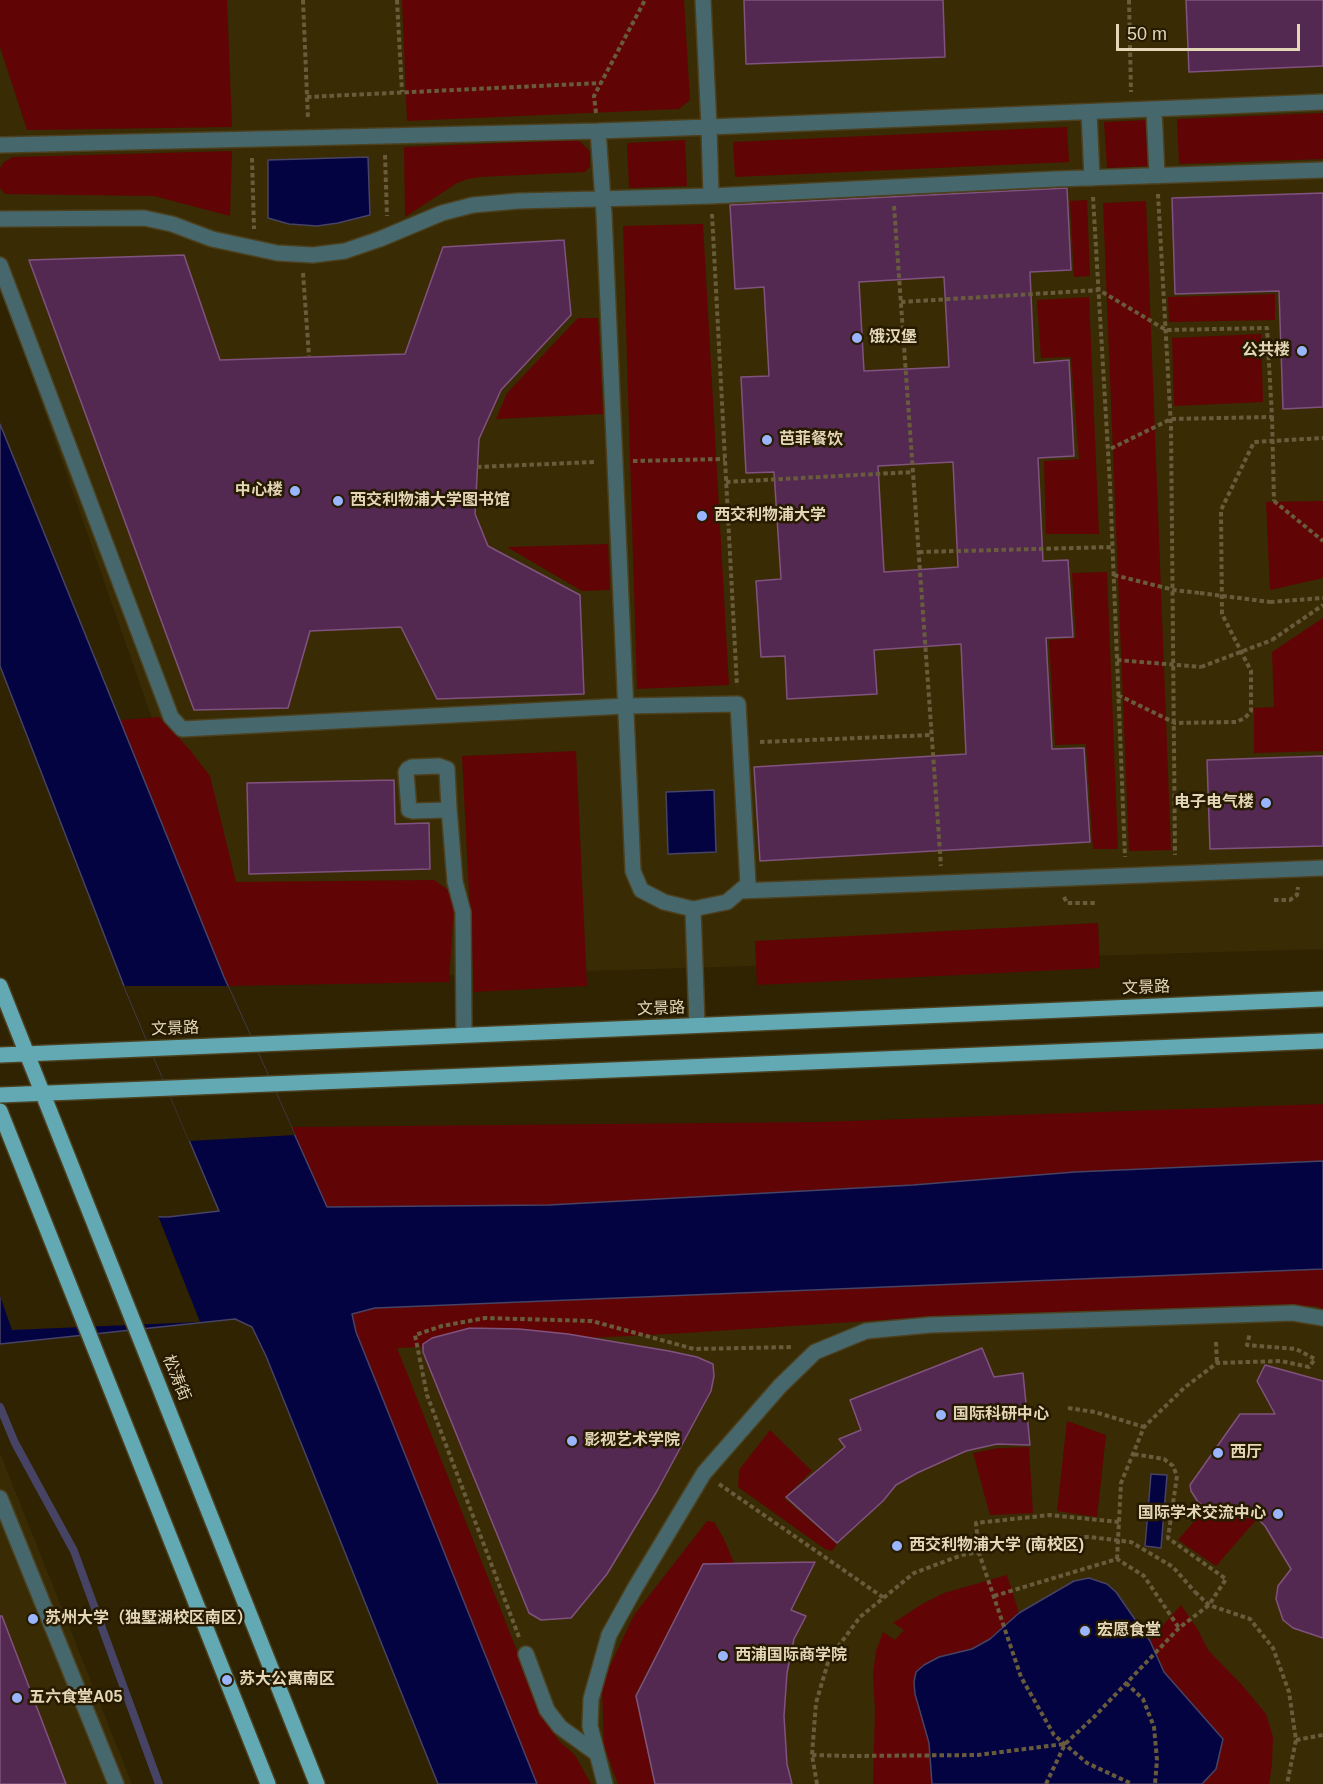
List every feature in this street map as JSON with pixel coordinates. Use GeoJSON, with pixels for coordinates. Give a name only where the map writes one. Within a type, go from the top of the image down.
{"type":"FeatureCollection","features":[{"type":"Feature","properties":{"kind":"main road","name":"松涛街"},"geometry":{"type":"LineString","coordinates":[[0,986],[317,1784]]}},
{"type":"Feature","properties":{"kind":"main road","name":"文景路"},"geometry":{"type":"LineString","coordinates":[[0,1054],[1323,999]]}},
{"type":"Feature","properties":{"kind":"main road"},"geometry":{"type":"LineString","coordinates":[[0,1095],[1323,1041]]}},
{"type":"Feature","properties":{"kind":"main road"},"geometry":{"type":"LineString","coordinates":[[0,1111],[268,1784]]}},
{"type":"Feature","properties":{"kind":"lane"},"geometry":{"type":"LineString","coordinates":[[703,0],[711,196]]}},
{"type":"Feature","properties":{"kind":"lane"},"geometry":{"type":"LineString","coordinates":[[0,145],[598,131],[1323,102]]}},
{"type":"Feature","properties":{"kind":"lane"},"geometry":{"type":"LineString","coordinates":[[1154,109],[1157,176]]}},
{"type":"Feature","properties":{"kind":"lane"},"geometry":{"type":"LineString","coordinates":[[1089,112],[1092,178]]}},
{"type":"Feature","properties":{"kind":"lane"},"geometry":{"type":"LineString","coordinates":[[0,265],[171,717],[182,729],[626,706],[738,704],[748,884],[727,902],[693,909],[664,902],[641,890],[633,872],[626,706],[603,199],[598,131]]}},
{"type":"Feature","properties":{"kind":"lane"},"geometry":{"type":"LineString","coordinates":[[0,219],[144,218],[172,224],[212,239],[277,253],[302,255],[345,251],[442,213],[473,205],[518,201],[711,196],[1092,178],[1323,170]]}},
{"type":"Feature","properties":{"kind":"lane"},"geometry":{"type":"LineString","coordinates":[[449,808],[455,882],[463,912],[464,1035]]}},
{"type":"Feature","properties":{"kind":"lane"},"geometry":{"type":"LineString","coordinates":[[740,891],[1323,868]]}},
{"type":"Feature","properties":{"kind":"lane"},"geometry":{"type":"LineString","coordinates":[[693,909],[697,1025]]}},
{"type":"Feature","properties":{"kind":"lane"},"geometry":{"type":"LineString","coordinates":[[606,1784],[590,1726],[591,1699],[609,1635],[704,1473],[780,1386],[815,1352],[866,1331],[930,1325],[1293,1313],[1323,1317]]}},
{"type":"Feature","properties":{"kind":"lane"},"geometry":{"type":"LineString","coordinates":[[0,1498],[116,1784]]}},
{"type":"Feature","properties":{"kind":"lane"},"geometry":{"type":"LineString","coordinates":[[526,1654],[547,1710],[560,1727],[596,1753]]}},
{"type":"Feature","properties":{"kind":"path"},"geometry":{"type":"LineString","coordinates":[[303,0],[308,138]]}},
{"type":"Feature","properties":{"kind":"path"},"geometry":{"type":"LineString","coordinates":[[397,0],[402,92]]}},
{"type":"Feature","properties":{"kind":"path"},"geometry":{"type":"LineString","coordinates":[[598,131],[594,96],[645,0]]}},
{"type":"Feature","properties":{"kind":"path"},"geometry":{"type":"LineString","coordinates":[[1129,0],[1132,110]]}},
{"type":"Feature","properties":{"kind":"path"},"geometry":{"type":"LineString","coordinates":[[307,97],[601,83]]}},
{"type":"Feature","properties":{"kind":"path"},"geometry":{"type":"LineString","coordinates":[[384,136],[388,236]]}},
{"type":"Feature","properties":{"kind":"path"},"geometry":{"type":"LineString","coordinates":[[251,140],[254,248]]}},
{"type":"Feature","properties":{"kind":"path"},"geometry":{"type":"LineString","coordinates":[[1157,176],[1171,419],[1175,874]]}},
{"type":"Feature","properties":{"kind":"path"},"geometry":{"type":"LineString","coordinates":[[1092,178],[1113,546],[1126,876]]}},
{"type":"Feature","properties":{"kind":"path"},"geometry":{"type":"LineString","coordinates":[[893,187],[943,883]]}},
{"type":"Feature","properties":{"kind":"path"},"geometry":{"type":"LineString","coordinates":[[711,196],[738,704]]}},
{"type":"Feature","properties":{"kind":"path"},"geometry":{"type":"LineString","coordinates":[[302,255],[309,356]]}},
{"type":"Feature","properties":{"kind":"path"},"geometry":{"type":"LineString","coordinates":[[901,302],[1098,290],[1166,330],[1268,328],[1274,501],[1323,541]]}},
{"type":"Feature","properties":{"kind":"path"},"geometry":{"type":"LineString","coordinates":[[1108,450],[1171,419],[1272,417]]}},
{"type":"Feature","properties":{"kind":"path"},"geometry":{"type":"LineString","coordinates":[[1118,695],[1174,723],[1236,722],[1245,718],[1251,711],[1251,671],[1222,614],[1221,510],[1254,442],[1323,438]]}},
{"type":"Feature","properties":{"kind":"path"},"geometry":{"type":"LineString","coordinates":[[477,467],[725,459]]}},
{"type":"Feature","properties":{"kind":"path"},"geometry":{"type":"LineString","coordinates":[[726,482],[913,472]]}},
{"type":"Feature","properties":{"kind":"path"},"geometry":{"type":"LineString","coordinates":[[919,552],[1113,546]]}},
{"type":"Feature","properties":{"kind":"path"},"geometry":{"type":"LineString","coordinates":[[1114,575],[1174,590],[1270,602],[1323,598]]}},
{"type":"Feature","properties":{"kind":"path"},"geometry":{"type":"LineString","coordinates":[[1117,660],[1201,667],[1272,640],[1323,605]]}},
{"type":"Feature","properties":{"kind":"path"},"geometry":{"type":"LineString","coordinates":[[741,742],[932,735]]}},
{"type":"Feature","properties":{"kind":"path"},"geometry":{"type":"LineString","coordinates":[[1117,1559],[1121,1483],[1144,1427],[1184,1388],[1217,1363],[1281,1361],[1309,1367],[1315,1359],[1296,1349],[1247,1345],[1254,1314]]}},
{"type":"Feature","properties":{"kind":"path"},"geometry":{"type":"LineString","coordinates":[[526,1654],[427,1395],[415,1335],[442,1326],[485,1318],[592,1321],[694,1349],[796,1347]]}},
{"type":"Feature","properties":{"kind":"path"},"geometry":{"type":"LineString","coordinates":[[1216,1342],[1217,1363]]}},
{"type":"Feature","properties":{"kind":"path"},"geometry":{"type":"LineString","coordinates":[[1068,1408],[1095,1412],[1144,1427]]}},
{"type":"Feature","properties":{"kind":"path"},"geometry":{"type":"LineString","coordinates":[[1046,1784],[1065,1744],[1179,1628],[1209,1605],[1226,1579],[1167,1538],[1177,1476],[1173,1466],[1164,1459],[1133,1454]]}},
{"type":"Feature","properties":{"kind":"path"},"geometry":{"type":"LineString","coordinates":[[704,1473],[884,1598]]}},
{"type":"Feature","properties":{"kind":"path"},"geometry":{"type":"LineString","coordinates":[[1119,1522],[1050,1514],[976,1523],[979,1552],[1021,1677],[1054,1735],[1087,1763],[1132,1784]]}},
{"type":"Feature","properties":{"kind":"path"},"geometry":{"type":"LineString","coordinates":[[817,1784],[812,1755],[816,1703],[829,1659],[860,1617],[914,1574],[962,1556],[1044,1538],[1090,1537],[1131,1542],[1173,1567],[1209,1605],[1250,1619],[1273,1648],[1289,1692],[1296,1740],[1287,1784]]}},
{"type":"Feature","properties":{"kind":"path"},"geometry":{"type":"LineString","coordinates":[[994,1596],[1117,1559],[1144,1576],[1179,1628]]}},
{"type":"Feature","properties":{"kind":"path"},"geometry":{"type":"LineString","coordinates":[[1126,1683],[1143,1699],[1154,1727],[1157,1760],[1155,1784]]}},
{"type":"Feature","properties":{"kind":"path"},"geometry":{"type":"LineString","coordinates":[[1296,1740],[1323,1735]]}},
{"type":"Feature","properties":{"kind":"path"},"geometry":{"type":"LineString","coordinates":[[812,1755],[978,1755],[1065,1744]]}},
{"type":"Feature","properties":{"kind":"shaded area","name":"西交利物浦大学"},"geometry":{"type":"Polygon","coordinates":[[[0,0],[1323,0],[1323,949],[247,981],[168,764],[0,284],[0,0]]]}},
{"type":"Feature","properties":{"kind":"shaded area"},"geometry":{"type":"Polygon","coordinates":[[[0,0],[227,0],[232,127],[27,130],[0,47],[0,0]]]}},
{"type":"Feature","properties":{"kind":"shaded area"},"geometry":{"type":"Polygon","coordinates":[[[402,0],[684,0],[690,100],[679,109],[407,121],[402,0]]]}},
{"type":"Feature","properties":{"kind":"shaded area"},"geometry":{"type":"Polygon","coordinates":[[[1323,113],[1323,159],[1179,164],[1177,119],[1323,113]]]}},
{"type":"Feature","properties":{"kind":"shaded area"},"geometry":{"type":"Polygon","coordinates":[[[1147,120],[1149,166],[1107,168],[1104,122],[1147,120]]]}},
{"type":"Feature","properties":{"kind":"shaded area"},"geometry":{"type":"Polygon","coordinates":[[[1067,127],[1069,162],[735,177],[733,142],[1067,127]]]}},
{"type":"Feature","properties":{"kind":"shaded area"},"geometry":{"type":"Polygon","coordinates":[[[578,140],[590,151],[590,167],[585,172],[468,179],[457,183],[405,217],[404,147],[578,140]]]}},
{"type":"Feature","properties":{"kind":"shaded area"},"geometry":{"type":"Polygon","coordinates":[[[685,140],[687,186],[629,188],[627,143],[685,140]]]}},
{"type":"Feature","properties":{"kind":"shaded area"},"geometry":{"type":"Polygon","coordinates":[[[232,151],[230,216],[154,196],[5,194],[0,188],[0,168],[4,162],[13,157],[232,151]]]}},
{"type":"Feature","properties":{"kind":"shaded area"},"geometry":{"type":"Polygon","coordinates":[[[368,157],[370,215],[317,226],[289,224],[268,218],[268,160],[368,157]]]}},
{"type":"Feature","properties":{"kind":"shaded area"},"geometry":{"type":"Polygon","coordinates":[[[1087,200],[1090,276],[1074,277],[1070,201],[1087,200]]]}},
{"type":"Feature","properties":{"kind":"shaded area"},"geometry":{"type":"Polygon","coordinates":[[[1146,201],[1171,850],[1129,851],[1103,203],[1146,201]]]}},
{"type":"Feature","properties":{"kind":"shaded area"},"geometry":{"type":"Polygon","coordinates":[[[703,224],[729,685],[637,689],[623,226],[703,224]]]}},
{"type":"Feature","properties":{"kind":"shaded area"},"geometry":{"type":"Polygon","coordinates":[[[1275,294],[1275,320],[1169,322],[1168,297],[1275,294]]]}},
{"type":"Feature","properties":{"kind":"shaded area"},"geometry":{"type":"Polygon","coordinates":[[[1089,297],[1099,534],[1046,534],[1044,461],[1079,459],[1071,357],[1041,358],[1037,300],[1089,297]]]}},
{"type":"Feature","properties":{"kind":"shaded area"},"geometry":{"type":"Polygon","coordinates":[[[578,318],[598,318],[603,414],[496,419],[507,393],[578,318]]]}},
{"type":"Feature","properties":{"kind":"shaded area"},"geometry":{"type":"Polygon","coordinates":[[[1261,334],[1263,402],[1174,406],[1172,338],[1261,334]]]}},
{"type":"Feature","properties":{"kind":"shaded area"},"geometry":{"type":"Polygon","coordinates":[[[0,424],[224,977],[327,1207],[549,1205],[913,1185],[1075,1172],[1323,1161],[1323,1269],[375,1308],[352,1314],[356,1332],[537,1784],[438,1784],[266,1356],[252,1327],[235,1319],[0,1344],[0,1214],[168,1217],[219,1211],[124,986],[0,666],[0,424]]]}},
{"type":"Feature","properties":{"kind":"shaded area"},"geometry":{"type":"Polygon","coordinates":[[[1323,501],[1323,578],[1270,590],[1266,502],[1323,501]]]}},
{"type":"Feature","properties":{"kind":"shaded area"},"geometry":{"type":"Polygon","coordinates":[[[608,544],[610,590],[582,591],[507,547],[608,544]]]}},
{"type":"Feature","properties":{"kind":"shaded area"},"geometry":{"type":"Polygon","coordinates":[[[1107,572],[1118,849],[1093,849],[1086,744],[1055,745],[1049,640],[1076,638],[1072,573],[1107,572]]]}},
{"type":"Feature","properties":{"kind":"shaded area"},"geometry":{"type":"Polygon","coordinates":[[[1323,618],[1323,751],[1254,753],[1254,708],[1274,707],[1272,652],[1323,618]]]}},
{"type":"Feature","properties":{"kind":"shaded area"},"geometry":{"type":"Polygon","coordinates":[[[159,717],[190,750],[210,776],[236,882],[434,880],[447,889],[454,903],[449,982],[228,986],[120,720],[159,717]]]}},
{"type":"Feature","properties":{"kind":"shaded area"},"geometry":{"type":"Polygon","coordinates":[[[576,751],[587,986],[474,992],[462,756],[576,751]]]}},
{"type":"Feature","properties":{"kind":"shaded area"},"geometry":{"type":"Polygon","coordinates":[[[714,790],[716,852],[668,854],[666,792],[714,790]]]}},
{"type":"Feature","properties":{"kind":"shaded area"},"geometry":{"type":"Polygon","coordinates":[[[1098,923],[1100,968],[757,985],[755,941],[1098,923]]]}},
{"type":"Feature","properties":{"kind":"shaded area"},"geometry":{"type":"Polygon","coordinates":[[[1323,1104],[1323,1161],[1075,1172],[913,1185],[549,1205],[327,1207],[291,1127],[820,1122],[1323,1104]]]}},
{"type":"Feature","properties":{"kind":"shaded area","name":"西交利物浦大学 (南校区)"},"geometry":{"type":"Polygon","coordinates":[[[1323,1269],[1323,1784],[566,1784],[375,1308],[1323,1269]]]}},
{"type":"Feature","properties":{"kind":"shaded area"},"geometry":{"type":"Polygon","coordinates":[[[1323,1269],[1323,1309],[1315,1306],[1230,1307],[959,1315],[685,1333],[397,1348],[544,1719],[559,1741],[575,1755],[591,1784],[532,1784],[355,1332],[352,1314],[375,1308],[1323,1269]]]}},
{"type":"Feature","properties":{"kind":"shaded area"},"geometry":{"type":"Polygon","coordinates":[[[1067,1421],[1106,1435],[1097,1517],[1057,1511],[1067,1421]]]}},
{"type":"Feature","properties":{"kind":"shaded area"},"geometry":{"type":"Polygon","coordinates":[[[770,1430],[812,1471],[784,1498],[837,1544],[832,1551],[825,1549],[738,1487],[739,1470],[770,1430]]]}},
{"type":"Feature","properties":{"kind":"shaded area"},"geometry":{"type":"Polygon","coordinates":[[[1029,1447],[1033,1513],[990,1515],[973,1453],[998,1448],[1029,1447]]]}},
{"type":"Feature","properties":{"kind":"shaded area","name":"苏州大学（独墅湖校区南区）"},"geometry":{"type":"Polygon","coordinates":[[[0,1453],[132,1784],[0,1784],[0,1453]]]}},
{"type":"Feature","properties":{"kind":"shaded area"},"geometry":{"type":"Polygon","coordinates":[[[1151,1474],[1167,1475],[1161,1548],[1145,1546],[1151,1474]]]}},
{"type":"Feature","properties":{"kind":"shaded area"},"geometry":{"type":"Polygon","coordinates":[[[1204,1510],[1257,1519],[1216,1566],[1178,1540],[1204,1510]]]}},
{"type":"Feature","properties":{"kind":"shaded area"},"geometry":{"type":"Polygon","coordinates":[[[707,1521],[714,1522],[734,1563],[703,1563],[635,1695],[654,1784],[618,1784],[604,1746],[602,1689],[608,1670],[634,1615],[707,1521]]]}},
{"type":"Feature","properties":{"kind":"shaded area"},"geometry":{"type":"Polygon","coordinates":[[[1007,1575],[1019,1613],[1074,1581],[1089,1578],[1107,1584],[1116,1592],[1150,1640],[1181,1605],[1208,1650],[1266,1714],[1273,1737],[1269,1784],[873,1784],[875,1710],[873,1673],[876,1651],[883,1632],[895,1640],[904,1630],[893,1623],[922,1604],[944,1593],[1007,1575]]]}},
{"type":"Feature","properties":{"kind":"shaded area"},"geometry":{"type":"Polygon","coordinates":[[[1089,1578],[1107,1584],[1116,1592],[1150,1641],[1164,1672],[1223,1739],[1216,1769],[1202,1784],[932,1784],[929,1743],[915,1694],[916,1672],[939,1657],[972,1649],[990,1639],[1019,1613],[1074,1581],[1089,1578]]]}},
{"type":"Feature","properties":{"kind":"pier"},"geometry":{"type":"Polygon","coordinates":[[[124,986],[228,986],[295,1135],[189,1141],[124,986]]]}},
{"type":"Feature","properties":{"kind":"pier"},"geometry":{"type":"Polygon","coordinates":[[[0,1211],[157,1213],[200,1322],[12,1330],[0,1296],[0,1211]]]}},
{"type":"Feature","properties":{"kind":"building"},"geometry":{"type":"Polygon","coordinates":[[[744,0],[943,0],[945,57],[746,64],[744,0]]]}},
{"type":"Feature","properties":{"kind":"building"},"geometry":{"type":"Polygon","coordinates":[[[1186,0],[1323,0],[1323,66],[1189,72],[1186,0]]]}},
{"type":"Feature","properties":{"kind":"building"},"geometry":{"type":"Polygon","coordinates":[[[1067,188],[1071,270],[1030,272],[1034,363],[1069,360],[1074,456],[1038,458],[1043,561],[1068,560],[1073,637],[1046,638],[1052,749],[1084,748],[1090,842],[760,861],[754,767],[966,754],[961,644],[874,650],[877,694],[787,699],[785,656],[761,657],[756,581],[781,579],[774,472],[746,473],[741,377],[769,376],[764,287],[735,289],[730,205],[1067,188]],[[944,277],[859,282],[864,371],[949,367],[944,277]],[[953,462],[878,466],[884,572],[958,567],[953,462]]]}},
{"type":"Feature","properties":{"kind":"building","name":"公共楼"},"geometry":{"type":"Polygon","coordinates":[[[1323,193],[1323,407],[1283,409],[1279,291],[1175,294],[1172,198],[1323,193]]]}},
{"type":"Feature","properties":{"kind":"building","name":"中心楼"},"geometry":{"type":"Polygon","coordinates":[[[564,240],[571,315],[501,390],[479,439],[475,514],[488,546],[580,595],[584,694],[437,699],[401,627],[310,631],[288,708],[194,710],[29,260],[184,255],[220,360],[405,354],[443,247],[564,240]]]}},
{"type":"Feature","properties":{"kind":"building","name":"电子电气楼"},"geometry":{"type":"Polygon","coordinates":[[[1323,756],[1323,846],[1210,849],[1207,760],[1323,756]]]}},
{"type":"Feature","properties":{"kind":"building"},"geometry":{"type":"Polygon","coordinates":[[[394,780],[395,824],[429,823],[430,869],[249,874],[247,783],[394,780]]]}},
{"type":"Feature","properties":{"kind":"building","name":"影视艺术学院"},"geometry":{"type":"Polygon","coordinates":[[[470,1328],[519,1329],[568,1334],[669,1351],[697,1357],[713,1364],[714,1376],[711,1391],[657,1491],[607,1574],[571,1618],[541,1620],[529,1613],[423,1352],[423,1344],[432,1338],[470,1328]]]}},
{"type":"Feature","properties":{"kind":"building","name":"国际科研中心"},"geometry":{"type":"Polygon","coordinates":[[[982,1348],[994,1377],[1023,1373],[1030,1445],[997,1444],[966,1451],[917,1473],[896,1485],[883,1501],[837,1543],[786,1497],[845,1447],[839,1439],[861,1430],[850,1400],[982,1348]]]}},
{"type":"Feature","properties":{"kind":"building","name":"国际学术交流中心"},"geometry":{"type":"Polygon","coordinates":[[[1265,1365],[1323,1381],[1323,1638],[1293,1628],[1283,1620],[1276,1599],[1278,1586],[1291,1569],[1265,1526],[1258,1519],[1208,1509],[1198,1502],[1191,1491],[1190,1485],[1240,1414],[1275,1414],[1257,1381],[1265,1365]]]}},
{"type":"Feature","properties":{"kind":"building","name":"西浦国际商学院"},"geometry":{"type":"Polygon","coordinates":[[[815,1562],[791,1610],[806,1616],[794,1639],[787,1673],[784,1716],[787,1764],[792,1784],[655,1784],[636,1696],[703,1564],[815,1562]]]}},
{"type":"Feature","properties":{"kind":"building","name":"五六食堂A05"},"geometry":{"type":"Polygon","coordinates":[[[0,1616],[2,1616],[66,1784],[0,1784],[0,1616]]]}},
{"type":"Feature","properties":{"kind":"waterway"},"geometry":{"type":"LineString","coordinates":[[0,1407],[15,1443],[74,1551],[159,1784]]}},
{"type":"Feature","properties":{"kind":"place","name":"饿汉堡"},"geometry":{"type":"Point","coordinates":[857,338]}},
{"type":"Feature","properties":{"kind":"place","name":"公共楼"},"geometry":{"type":"Point","coordinates":[1302,351]}},
{"type":"Feature","properties":{"kind":"place","name":"芭菲餐饮"},"geometry":{"type":"Point","coordinates":[767,440]}},
{"type":"Feature","properties":{"kind":"place","name":"中心楼"},"geometry":{"type":"Point","coordinates":[295,491]}},
{"type":"Feature","properties":{"kind":"place","name":"西交利物浦大学图书馆"},"geometry":{"type":"Point","coordinates":[338,501]}},
{"type":"Feature","properties":{"kind":"place","name":"西交利物浦大学"},"geometry":{"type":"Point","coordinates":[702,516]}},
{"type":"Feature","properties":{"kind":"place","name":"电子电气楼"},"geometry":{"type":"Point","coordinates":[1266,803]}},
{"type":"Feature","properties":{"kind":"place","name":"国际科研中心"},"geometry":{"type":"Point","coordinates":[941,1415]}},
{"type":"Feature","properties":{"kind":"place","name":"影视艺术学院"},"geometry":{"type":"Point","coordinates":[572,1441]}},
{"type":"Feature","properties":{"kind":"place","name":"西厅"},"geometry":{"type":"Point","coordinates":[1218,1453]}},
{"type":"Feature","properties":{"kind":"place","name":"国际学术交流中心"},"geometry":{"type":"Point","coordinates":[1278,1514]}},
{"type":"Feature","properties":{"kind":"place","name":"西交利物浦大学 (南校区)"},"geometry":{"type":"Point","coordinates":[897,1546]}},
{"type":"Feature","properties":{"kind":"place","name":"苏州大学（独墅湖校区南区）"},"geometry":{"type":"Point","coordinates":[33,1619]}},
{"type":"Feature","properties":{"kind":"place","name":"宏愿食堂"},"geometry":{"type":"Point","coordinates":[1085,1631]}},
{"type":"Feature","properties":{"kind":"place","name":"西浦国际商学院"},"geometry":{"type":"Point","coordinates":[723,1656]}},
{"type":"Feature","properties":{"kind":"place","name":"苏大公寓南区"},"geometry":{"type":"Point","coordinates":[227,1680]}},
{"type":"Feature","properties":{"kind":"place","name":"五六食堂A05"},"geometry":{"type":"Point","coordinates":[17,1698]}}]}
